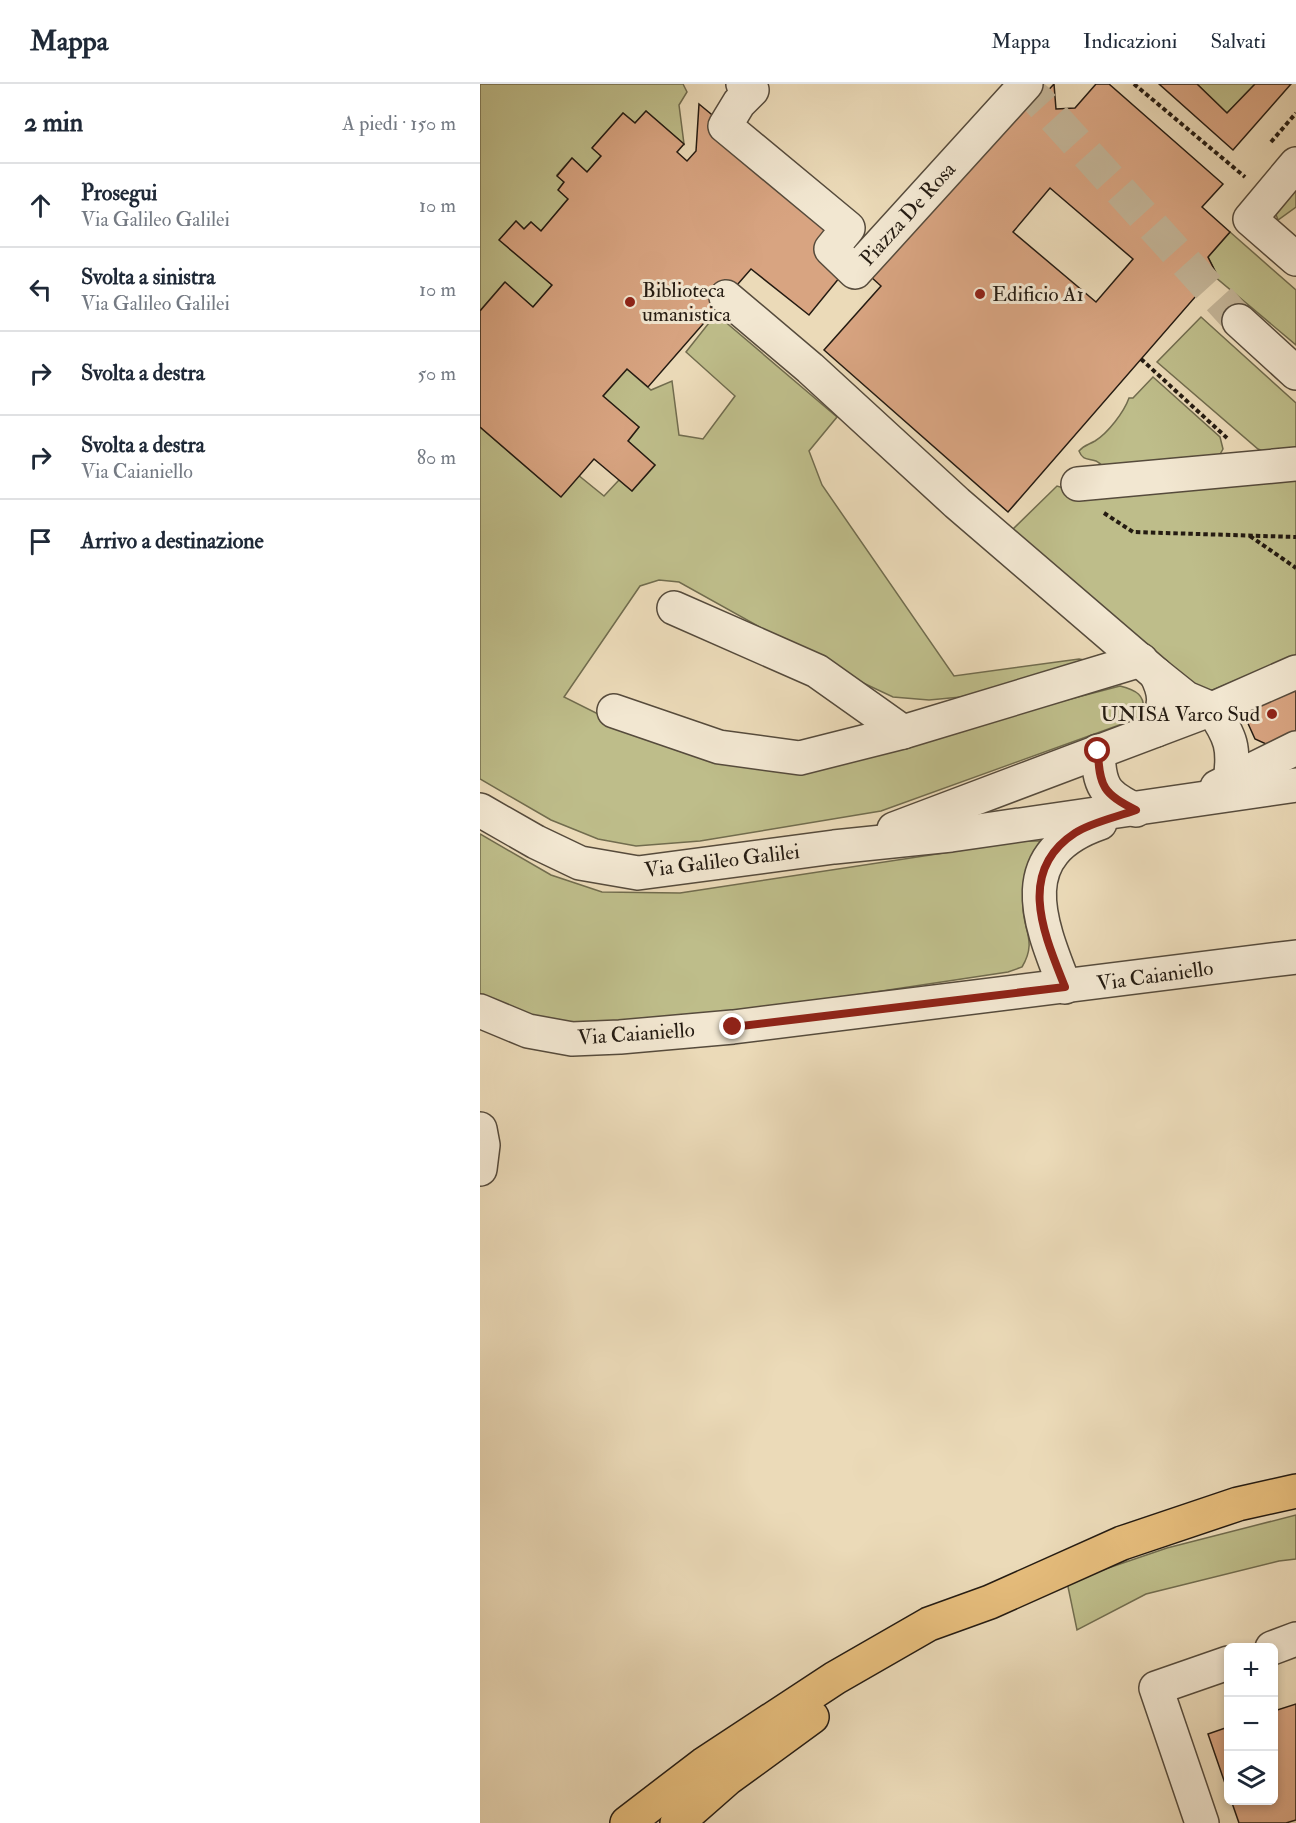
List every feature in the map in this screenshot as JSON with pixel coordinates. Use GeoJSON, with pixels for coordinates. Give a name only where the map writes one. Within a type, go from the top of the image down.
{"type":"FeatureCollection","features":[{"type":"Feature","properties":{"kind":"highway"},"geometry":{"type":"LineString","coordinates":[[627,1823],[704,1764],[835,1678],[929,1624],[990,1602],[1122,1543],[1238,1504],[1296,1491]]}},
{"type":"Feature","properties":{"kind":"highway"},"geometry":{"type":"LineString","coordinates":[[677,1823],[727,1779],[839,1698],[941,1637],[990,1602]]}},
{"type":"Feature","properties":{"kind":"street","name":"Piazza De Rosa"},"geometry":{"type":"LineString","coordinates":[[742,84],[752,90],[739,103],[725,126],[848,228],[831,249],[855,272],[1026,84]]}},
{"type":"Feature","properties":{"kind":"street"},"geometry":{"type":"LineString","coordinates":[[1296,164],[1259,208],[1296,259]]}},
{"type":"Feature","properties":{"kind":"street"},"geometry":{"type":"LineString","coordinates":[[726,297],[810,368],[965,511],[1149,667],[1186,698],[1212,709],[1228,732],[1234,755],[1230,781]]}},
{"type":"Feature","properties":{"kind":"street"},"geometry":{"type":"LineString","coordinates":[[1239,321],[1296,373]]}},
{"type":"Feature","properties":{"kind":"street"},"geometry":{"type":"LineString","coordinates":[[1078,484],[1296,464]]}},
{"type":"Feature","properties":{"kind":"street"},"geometry":{"type":"LineString","coordinates":[[674,609],[817,671],[903,732]]}},
{"type":"Feature","properties":{"kind":"street"},"geometry":{"type":"LineString","coordinates":[[1149,667],[1165,691],[1164,706],[1156,730]]}},
{"type":"Feature","properties":{"kind":"street"},"geometry":{"type":"LineString","coordinates":[[614,711],[718,747],[800,758],[1149,667]]}},
{"type":"Feature","properties":{"kind":"street","name":"Via Galileo Galilei"},"geometry":{"type":"LineString","coordinates":[[834,846],[907,825],[1212,709],[1296,672]]}},
{"type":"Feature","properties":{"kind":"street"},"geometry":{"type":"LineString","coordinates":[[1182,803],[1296,748]]}},
{"type":"Feature","properties":{"kind":"street"},"geometry":{"type":"LineString","coordinates":[[1098,751],[1099,775],[1104,790],[1116,801],[1136,810]]}},
{"type":"Feature","properties":{"kind":"street","name":"Via Galileo Galilei"},"geometry":{"type":"LineString","coordinates":[[480,810],[536,842],[580,863],[638,873],[834,846],[951,836],[1296,785]]}},
{"type":"Feature","properties":{"kind":"street"},"geometry":{"type":"LineString","coordinates":[[1065,987],[1045,936],[1038,909],[1040,882],[1049,861],[1063,841],[1077,831],[1136,810]]}},
{"type":"Feature","properties":{"kind":"street","name":"Via Caianiello"},"geometry":{"type":"LineString","coordinates":[[480,1011],[528,1031],[584,1039],[733,1027],[1296,957]]}},
{"type":"Feature","properties":{"kind":"street"},"geometry":{"type":"LineString","coordinates":[[480,1129],[483,1145],[480,1169]]}},
{"type":"Feature","properties":{"kind":"street"},"geometry":{"type":"LineString","coordinates":[[1278,1645],[1296,1639]]}},
{"type":"Feature","properties":{"kind":"street"},"geometry":{"type":"LineString","coordinates":[[1202,1823],[1155,1688],[1224,1663]]}},
{"type":"Feature","properties":{"kind":"path"},"geometry":{"type":"LineString","coordinates":[[1134,84],[1259,208]]}},
{"type":"Feature","properties":{"kind":"path"},"geometry":{"type":"LineString","coordinates":[[1142,359],[1259,467]]}},
{"type":"Feature","properties":{"kind":"path"},"geometry":{"type":"LineString","coordinates":[[1078,484],[1077,495],[1133,531],[1296,537]]}},
{"type":"Feature","properties":{"kind":"path"},"geometry":{"type":"LineString","coordinates":[[1250,535],[1296,568]]}},
{"type":"Feature","properties":{"kind":"shaded area"},"geometry":{"type":"Polygon","coordinates":[[[480,84],[683,84],[687,92],[679,105],[684,144],[646,111],[635,123],[623,113],[593,147],[601,156],[587,172],[572,158],[557,175],[564,182],[568,199],[541,231],[531,222],[524,229],[516,221],[500,240],[552,285],[533,307],[504,283],[480,311],[480,84]]]}},
{"type":"Feature","properties":{"kind":"shaded area"},"geometry":{"type":"Polygon","coordinates":[[[1197,84],[1255,84],[1227,113],[1197,84]]]}},
{"type":"Feature","properties":{"kind":"shaded area"},"geometry":{"type":"Polygon","coordinates":[[[1296,173],[1296,207],[1278,220],[1274,209],[1296,173]]]}},
{"type":"Feature","properties":{"kind":"shaded area"},"geometry":{"type":"Polygon","coordinates":[[[1230,232],[1296,290],[1296,345],[1214,276],[1216,273],[1208,257],[1230,232]]]}},
{"type":"Feature","properties":{"kind":"shaded area"},"geometry":{"type":"Polygon","coordinates":[[[716,314],[837,417],[809,451],[822,485],[954,676],[1079,659],[1090,661],[961,697],[929,700],[893,697],[844,674],[679,582],[659,580],[640,586],[564,697],[624,727],[716,754],[932,735],[1120,686],[1139,694],[1143,702],[1143,713],[1136,719],[881,811],[700,841],[636,846],[598,839],[551,820],[480,779],[480,427],[560,496],[578,475],[604,496],[619,480],[632,491],[655,465],[628,441],[639,427],[603,396],[627,369],[651,390],[672,381],[679,435],[703,439],[735,396],[686,352],[716,314]]]}},
{"type":"Feature","properties":{"kind":"shaded area"},"geometry":{"type":"Polygon","coordinates":[[[1201,317],[1296,403],[1296,454],[1269,454],[1258,449],[1157,362],[1201,317]]]}},
{"type":"Feature","properties":{"kind":"shaded area"},"geometry":{"type":"Polygon","coordinates":[[[1153,377],[1220,437],[1223,449],[1219,456],[1109,471],[1096,461],[1082,456],[1079,451],[1110,428],[1129,398],[1133,398],[1153,377]]]}},
{"type":"Feature","properties":{"kind":"shaded area"},"geometry":{"type":"Polygon","coordinates":[[[1296,478],[1296,655],[1208,692],[1196,688],[1011,531],[1057,486],[1084,494],[1296,478]]]}},
{"type":"Feature","properties":{"kind":"shaded area"},"geometry":{"type":"Polygon","coordinates":[[[480,834],[551,875],[602,892],[680,893],[1023,841],[1043,841],[1024,897],[1023,913],[1029,949],[1022,967],[1008,972],[702,1018],[592,1031],[540,1022],[480,998],[480,834]]]}},
{"type":"Feature","properties":{"kind":"shaded area"},"geometry":{"type":"Polygon","coordinates":[[[1296,1515],[1296,1559],[1279,1561],[1146,1594],[1077,1630],[1067,1582],[1167,1548],[1296,1515]]]}},
{"type":"Feature","properties":{"kind":"building","name":"Edificio A1"},"geometry":{"type":"Polygon","coordinates":[[[1054,84],[1056,109],[1075,108],[1096,84],[1109,84],[1223,184],[1202,207],[1230,232],[1208,257],[1216,273],[1008,512],[824,350],[881,286],[860,267],[1016,95],[1031,109],[1054,84]],[[1050,188],[1013,232],[1096,302],[1133,259],[1050,188]]]}},
{"type":"Feature","properties":{"kind":"building"},"geometry":{"type":"Polygon","coordinates":[[[1159,84],[1197,84],[1227,113],[1255,84],[1291,84],[1233,150],[1159,84]]]}},
{"type":"Feature","properties":{"kind":"building","name":"Biblioteca umanistica"},"geometry":{"type":"Polygon","coordinates":[[[699,104],[848,228],[849,266],[809,315],[751,269],[648,387],[627,369],[603,396],[639,427],[628,441],[655,465],[632,491],[594,459],[561,497],[480,427],[480,311],[505,282],[533,307],[552,285],[499,240],[516,221],[524,229],[531,222],[541,231],[568,199],[558,190],[564,182],[557,176],[572,158],[587,172],[601,156],[592,148],[623,113],[635,123],[646,111],[684,144],[677,152],[687,161],[696,151],[699,104]]]}},
{"type":"Feature","properties":{"kind":"building","name":"UNISA Varco Sud"},"geometry":{"type":"Polygon","coordinates":[[[1296,686],[1296,731],[1266,744],[1255,739],[1246,719],[1250,709],[1296,686]]]}},
{"type":"Feature","properties":{"kind":"building"},"geometry":{"type":"Polygon","coordinates":[[[1296,1704],[1296,1820],[1286,1823],[1239,1823],[1233,1805],[1278,1805],[1278,1710],[1296,1704]]]}},
{"type":"Feature","properties":{"kind":"building"},"geometry":{"type":"Polygon","coordinates":[[[1224,1728],[1224,1780],[1208,1734],[1224,1728]]]}},
{"type":"Feature","properties":{"kind":"tunnel"},"geometry":{"type":"LineString","coordinates":[[1019,84],[1038,100],[1239,321]]}},
{"type":"Feature","properties":{"kind":"place","name":"Edificio A1"},"geometry":{"type":"Point","coordinates":[980,294]}},
{"type":"Feature","properties":{"kind":"place","name":"Biblioteca umanistica"},"geometry":{"type":"Point","coordinates":[630,302]}},
{"type":"Feature","properties":{"kind":"place","name":"UNISA Varco Sud"},"geometry":{"type":"Point","coordinates":[1272,714]}},
{"type":"Feature","properties":{"kind":"route"},"geometry":{"type":"LineString","coordinates":[[733,1027],[1065,987],[1045,936],[1038,909],[1040,882],[1049,861],[1063,841],[1077,831],[1136,810],[1116,801],[1104,790],[1099,775],[1098,751]]}}]}
